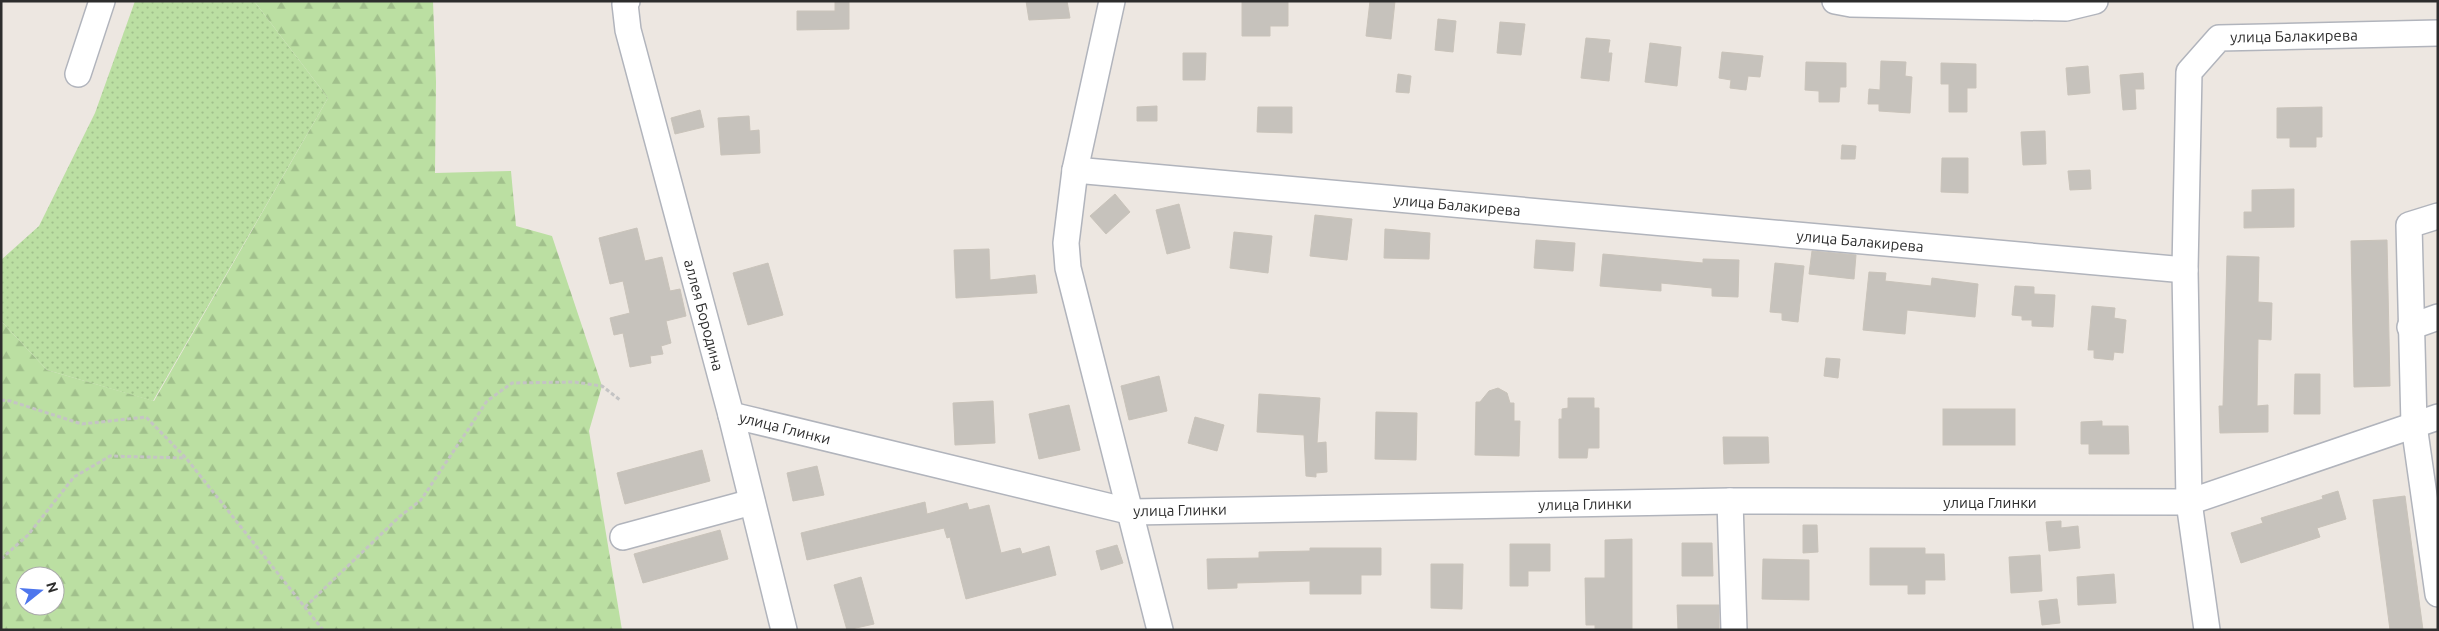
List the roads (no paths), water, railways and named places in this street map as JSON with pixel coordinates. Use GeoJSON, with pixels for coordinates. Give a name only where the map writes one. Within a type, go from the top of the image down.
{"type":"FeatureCollection","features":[{"type":"Feature","properties":{"kind":"street"},"geometry":{"type":"LineString","coordinates":[[78,74],[102,1]]}},
{"type":"Feature","properties":{"kind":"street","name":"аллея Бородина"},"geometry":{"type":"LineString","coordinates":[[627,1],[624,4],[628,30],[730,415],[784,630]]}},
{"type":"Feature","properties":{"kind":"street"},"geometry":{"type":"LineString","coordinates":[[1112,1],[1075,170],[1067,225],[1068,268],[1132,512],[1160,630]]}},
{"type":"Feature","properties":{"kind":"street"},"geometry":{"type":"LineString","coordinates":[[1835,1],[1852,4],[2066,8],[2095,1]]}},
{"type":"Feature","properties":{"kind":"street","name":"улица Балакирева"},"geometry":{"type":"LineString","coordinates":[[1075,170],[2186,270],[2189,72],[2219,38],[2438,33]]}},
{"type":"Feature","properties":{"kind":"street"},"geometry":{"type":"LineString","coordinates":[[2438,216],[2409,226],[2410,327],[2414,425],[2428,458],[2438,594]]}},
{"type":"Feature","properties":{"kind":"street"},"geometry":{"type":"LineString","coordinates":[[2186,270],[2189,502],[2207,630]]}},
{"type":"Feature","properties":{"kind":"street"},"geometry":{"type":"LineString","coordinates":[[2410,327],[2438,317]]}},
{"type":"Feature","properties":{"kind":"street","name":"улица Глинки"},"geometry":{"type":"LineString","coordinates":[[730,415],[1132,512],[1730,501],[2189,502],[2438,417]]}},
{"type":"Feature","properties":{"kind":"street"},"geometry":{"type":"LineString","coordinates":[[1730,501],[1734,630]]}},
{"type":"Feature","properties":{"kind":"street"},"geometry":{"type":"LineString","coordinates":[[623,537],[752,502]]}}]}
